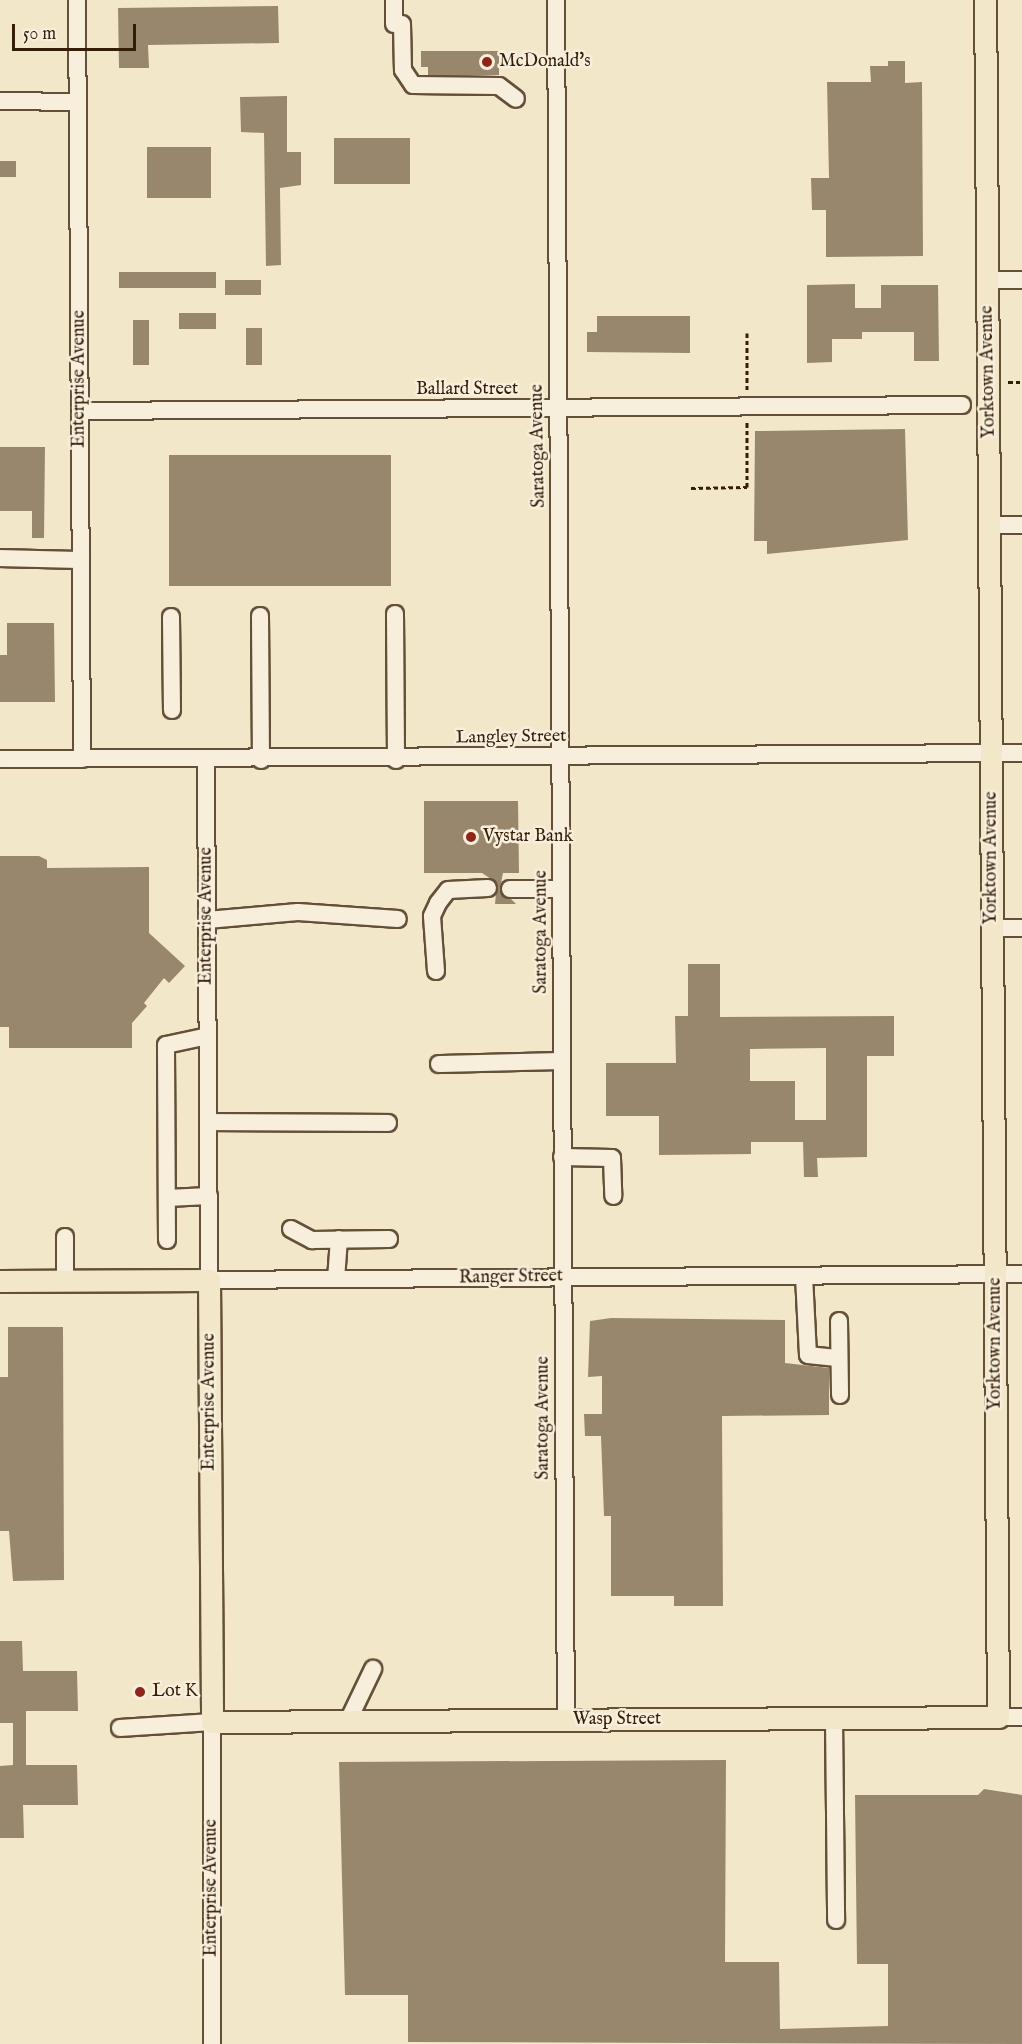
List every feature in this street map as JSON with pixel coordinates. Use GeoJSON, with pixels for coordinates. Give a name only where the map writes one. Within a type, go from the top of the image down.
{"type":"FeatureCollection","features":[{"type":"Feature","properties":{"kind":"main road","name":"Yorktown Avenue"},"geometry":{"type":"LineString","coordinates":[[985,0],[998,1717]]}},
{"type":"Feature","properties":{"kind":"main road","name":"Ranger Street"},"geometry":{"type":"LineString","coordinates":[[0,1281],[209,1280]]}},
{"type":"Feature","properties":{"kind":"main road","name":"Enterprise Avenue"},"geometry":{"type":"LineString","coordinates":[[209,1280],[212,1722]]}},
{"type":"Feature","properties":{"kind":"main road","name":"Wasp Street"},"geometry":{"type":"LineString","coordinates":[[212,1722],[998,1717]]}},
{"type":"Feature","properties":{"kind":"street","name":"Enterprise Avenue"},"geometry":{"type":"LineString","coordinates":[[77,0],[82,759]]}},
{"type":"Feature","properties":{"kind":"street"},"geometry":{"type":"LineString","coordinates":[[394,0],[403,70],[413,85],[499,86],[516,99]]}},
{"type":"Feature","properties":{"kind":"street","name":"Saratoga Avenue"},"geometry":{"type":"LineString","coordinates":[[556,0],[566,1720]]}},
{"type":"Feature","properties":{"kind":"street"},"geometry":{"type":"LineString","coordinates":[[0,101],[78,102]]}},
{"type":"Feature","properties":{"kind":"street"},"geometry":{"type":"LineString","coordinates":[[988,280],[1022,280]]}},
{"type":"Feature","properties":{"kind":"street","name":"Ballard Street"},"geometry":{"type":"LineString","coordinates":[[80,411],[962,405]]}},
{"type":"Feature","properties":{"kind":"street"},"geometry":{"type":"LineString","coordinates":[[990,525],[1022,525]]}},
{"type":"Feature","properties":{"kind":"street"},"geometry":{"type":"LineString","coordinates":[[0,558],[81,560]]}},
{"type":"Feature","properties":{"kind":"street"},"geometry":{"type":"LineString","coordinates":[[395,614],[396,760]]}},
{"type":"Feature","properties":{"kind":"street"},"geometry":{"type":"LineString","coordinates":[[260,616],[261,760]]}},
{"type":"Feature","properties":{"kind":"street"},"geometry":{"type":"LineString","coordinates":[[171,617],[172,710]]}},
{"type":"Feature","properties":{"kind":"street","name":"Langley Street"},"geometry":{"type":"LineString","coordinates":[[0,759],[396,760],[1022,753]]}},
{"type":"Feature","properties":{"kind":"street","name":"Enterprise Avenue"},"geometry":{"type":"LineString","coordinates":[[206,759],[209,1280]]}},
{"type":"Feature","properties":{"kind":"street"},"geometry":{"type":"LineString","coordinates":[[436,971],[432,916],[438,903],[448,890],[488,888]]}},
{"type":"Feature","properties":{"kind":"street"},"geometry":{"type":"LineString","coordinates":[[510,889],[561,889]]}},
{"type":"Feature","properties":{"kind":"street"},"geometry":{"type":"LineString","coordinates":[[207,920],[298,912],[398,919]]}},
{"type":"Feature","properties":{"kind":"street"},"geometry":{"type":"LineString","coordinates":[[993,928],[1022,928]]}},
{"type":"Feature","properties":{"kind":"street"},"geometry":{"type":"LineString","coordinates":[[167,1240],[166,1045],[208,1036]]}},
{"type":"Feature","properties":{"kind":"street"},"geometry":{"type":"LineString","coordinates":[[439,1064],[562,1061]]}},
{"type":"Feature","properties":{"kind":"street"},"geometry":{"type":"LineString","coordinates":[[208,1122],[388,1124]]}},
{"type":"Feature","properties":{"kind":"street"},"geometry":{"type":"LineString","coordinates":[[562,1157],[612,1158],[613,1196]]}},
{"type":"Feature","properties":{"kind":"street"},"geometry":{"type":"LineString","coordinates":[[167,1198],[209,1196]]}},
{"type":"Feature","properties":{"kind":"street"},"geometry":{"type":"LineString","coordinates":[[291,1229],[312,1240],[389,1239]]}},
{"type":"Feature","properties":{"kind":"street"},"geometry":{"type":"LineString","coordinates":[[65,1237],[65,1282]]}},
{"type":"Feature","properties":{"kind":"street"},"geometry":{"type":"LineString","coordinates":[[336,1279],[339,1239]]}},
{"type":"Feature","properties":{"kind":"street","name":"Ranger Street"},"geometry":{"type":"LineString","coordinates":[[209,1280],[1022,1274]]}},
{"type":"Feature","properties":{"kind":"street"},"geometry":{"type":"LineString","coordinates":[[804,1276],[808,1355],[839,1358]]}},
{"type":"Feature","properties":{"kind":"street"},"geometry":{"type":"LineString","coordinates":[[839,1321],[840,1395]]}},
{"type":"Feature","properties":{"kind":"street"},"geometry":{"type":"LineString","coordinates":[[348,1721],[373,1669]]}},
{"type":"Feature","properties":{"kind":"street","name":"Wasp Street"},"geometry":{"type":"LineString","coordinates":[[998,1717],[1022,1717]]}},
{"type":"Feature","properties":{"kind":"street"},"geometry":{"type":"LineString","coordinates":[[834,1718],[836,1920]]}},
{"type":"Feature","properties":{"kind":"street","name":"Enterprise Avenue"},"geometry":{"type":"LineString","coordinates":[[212,1722],[212,2044]]}},
{"type":"Feature","properties":{"kind":"street"},"geometry":{"type":"LineString","coordinates":[[120,1728],[212,1722]]}},
{"type":"Feature","properties":{"kind":"path"},"geometry":{"type":"LineString","coordinates":[[691,488],[747,487],[747,333]]}},
{"type":"Feature","properties":{"kind":"path"},"geometry":{"type":"LineString","coordinates":[[1008,382],[1022,382]]}},
{"type":"Feature","properties":{"kind":"building"},"geometry":{"type":"Polygon","coordinates":[[[278,6],[279,43],[148,45],[149,68],[119,68],[118,8],[278,6]]]}},
{"type":"Feature","properties":{"kind":"building"},"geometry":{"type":"Polygon","coordinates":[[[421,51],[499,51],[499,75],[428,75],[428,67],[421,67],[421,51]]]}},
{"type":"Feature","properties":{"kind":"building"},"geometry":{"type":"Polygon","coordinates":[[[888,61],[905,61],[905,83],[922,82],[923,256],[826,257],[826,210],[812,210],[811,178],[829,178],[827,82],[871,82],[870,66],[888,66],[888,61]]]}},
{"type":"Feature","properties":{"kind":"building"},"geometry":{"type":"Polygon","coordinates":[[[287,96],[287,152],[301,152],[301,185],[280,188],[281,265],[266,266],[264,133],[241,132],[240,97],[287,96]]]}},
{"type":"Feature","properties":{"kind":"building"},"geometry":{"type":"Polygon","coordinates":[[[334,138],[410,138],[410,184],[334,184],[334,138]]]}},
{"type":"Feature","properties":{"kind":"building"},"geometry":{"type":"Polygon","coordinates":[[[147,147],[211,147],[211,198],[147,198],[147,147]]]}},
{"type":"Feature","properties":{"kind":"building"},"geometry":{"type":"Polygon","coordinates":[[[0,161],[16,161],[16,177],[0,177],[0,161]]]}},
{"type":"Feature","properties":{"kind":"building"},"geometry":{"type":"Polygon","coordinates":[[[119,272],[216,272],[216,288],[119,288],[119,272]]]}},
{"type":"Feature","properties":{"kind":"building"},"geometry":{"type":"Polygon","coordinates":[[[225,280],[261,280],[261,295],[225,295],[225,280]]]}},
{"type":"Feature","properties":{"kind":"building"},"geometry":{"type":"Polygon","coordinates":[[[855,284],[855,308],[881,308],[881,285],[938,285],[939,361],[914,361],[914,332],[862,332],[862,339],[832,339],[832,362],[807,363],[807,285],[855,284]]]}},
{"type":"Feature","properties":{"kind":"building"},"geometry":{"type":"Polygon","coordinates":[[[179,313],[216,313],[216,329],[179,329],[179,313]]]}},
{"type":"Feature","properties":{"kind":"building"},"geometry":{"type":"Polygon","coordinates":[[[597,316],[690,316],[690,353],[587,352],[587,332],[597,332],[597,316]]]}},
{"type":"Feature","properties":{"kind":"building"},"geometry":{"type":"Polygon","coordinates":[[[133,320],[149,320],[149,365],[133,365],[133,320]]]}},
{"type":"Feature","properties":{"kind":"building"},"geometry":{"type":"Polygon","coordinates":[[[246,328],[262,328],[262,365],[246,365],[246,328]]]}},
{"type":"Feature","properties":{"kind":"building"},"geometry":{"type":"Polygon","coordinates":[[[905,429],[908,540],[767,554],[767,541],[754,541],[755,431],[905,429]]]}},
{"type":"Feature","properties":{"kind":"building"},"geometry":{"type":"Polygon","coordinates":[[[0,447],[45,447],[44,538],[32,538],[32,511],[0,511],[0,447]]]}},
{"type":"Feature","properties":{"kind":"building"},"geometry":{"type":"Polygon","coordinates":[[[169,455],[391,455],[391,586],[169,586],[169,455]]]}},
{"type":"Feature","properties":{"kind":"building"},"geometry":{"type":"Polygon","coordinates":[[[7,623],[54,623],[55,702],[0,702],[0,655],[7,655],[7,623]]]}},
{"type":"Feature","properties":{"kind":"building","name":"Vystar Bank"},"geometry":{"type":"Polygon","coordinates":[[[424,801],[518,801],[519,873],[503,873],[500,888],[516,904],[495,904],[497,883],[482,873],[424,873],[424,801]]]}},
{"type":"Feature","properties":{"kind":"building"},"geometry":{"type":"Polygon","coordinates":[[[0,856],[39,856],[47,860],[47,868],[149,867],[149,933],[185,966],[169,983],[164,978],[144,1003],[147,1006],[132,1023],[132,1048],[9,1048],[9,1027],[0,1027],[0,856]]]}},
{"type":"Feature","properties":{"kind":"building"},"geometry":{"type":"Polygon","coordinates":[[[688,964],[720,964],[720,1017],[894,1016],[894,1056],[867,1056],[867,1157],[817,1158],[818,1177],[804,1177],[803,1142],[751,1142],[751,1154],[659,1155],[659,1116],[606,1116],[606,1063],[676,1063],[675,1016],[688,1016],[688,964]],[[826,1048],[750,1049],[750,1081],[795,1081],[795,1120],[826,1120],[826,1048]]]}},
{"type":"Feature","properties":{"kind":"building"},"geometry":{"type":"Polygon","coordinates":[[[611,1318],[785,1320],[785,1363],[829,1368],[829,1415],[722,1416],[723,1606],[674,1606],[674,1596],[611,1596],[611,1516],[604,1516],[601,1436],[585,1436],[584,1414],[602,1414],[602,1376],[588,1377],[590,1321],[611,1318]]]}},
{"type":"Feature","properties":{"kind":"building"},"geometry":{"type":"Polygon","coordinates":[[[8,1327],[63,1327],[64,1580],[13,1581],[9,1531],[0,1531],[0,1377],[8,1377],[8,1327]]]}},
{"type":"Feature","properties":{"kind":"building"},"geometry":{"type":"Polygon","coordinates":[[[0,1641],[22,1641],[23,1671],[77,1671],[78,1711],[26,1711],[26,1765],[77,1765],[78,1805],[23,1805],[24,1838],[0,1838],[0,1766],[13,1765],[13,1723],[0,1723],[0,1641]]]}},
{"type":"Feature","properties":{"kind":"building"},"geometry":{"type":"Polygon","coordinates":[[[726,1760],[725,1962],[779,1962],[780,2029],[888,2026],[888,1964],[857,1964],[855,1795],[978,1795],[984,1789],[1022,1795],[1022,2044],[408,2042],[408,1995],[345,1995],[339,1762],[726,1760]]]}},
{"type":"Feature","properties":{"kind":"place","name":"McDonald's"},"geometry":{"type":"Point","coordinates":[487,62]}},
{"type":"Feature","properties":{"kind":"place","name":"Vystar Bank"},"geometry":{"type":"Point","coordinates":[471,837]}},
{"type":"Feature","properties":{"kind":"place","name":"Lot K"},"geometry":{"type":"Point","coordinates":[140,1692]}}]}
